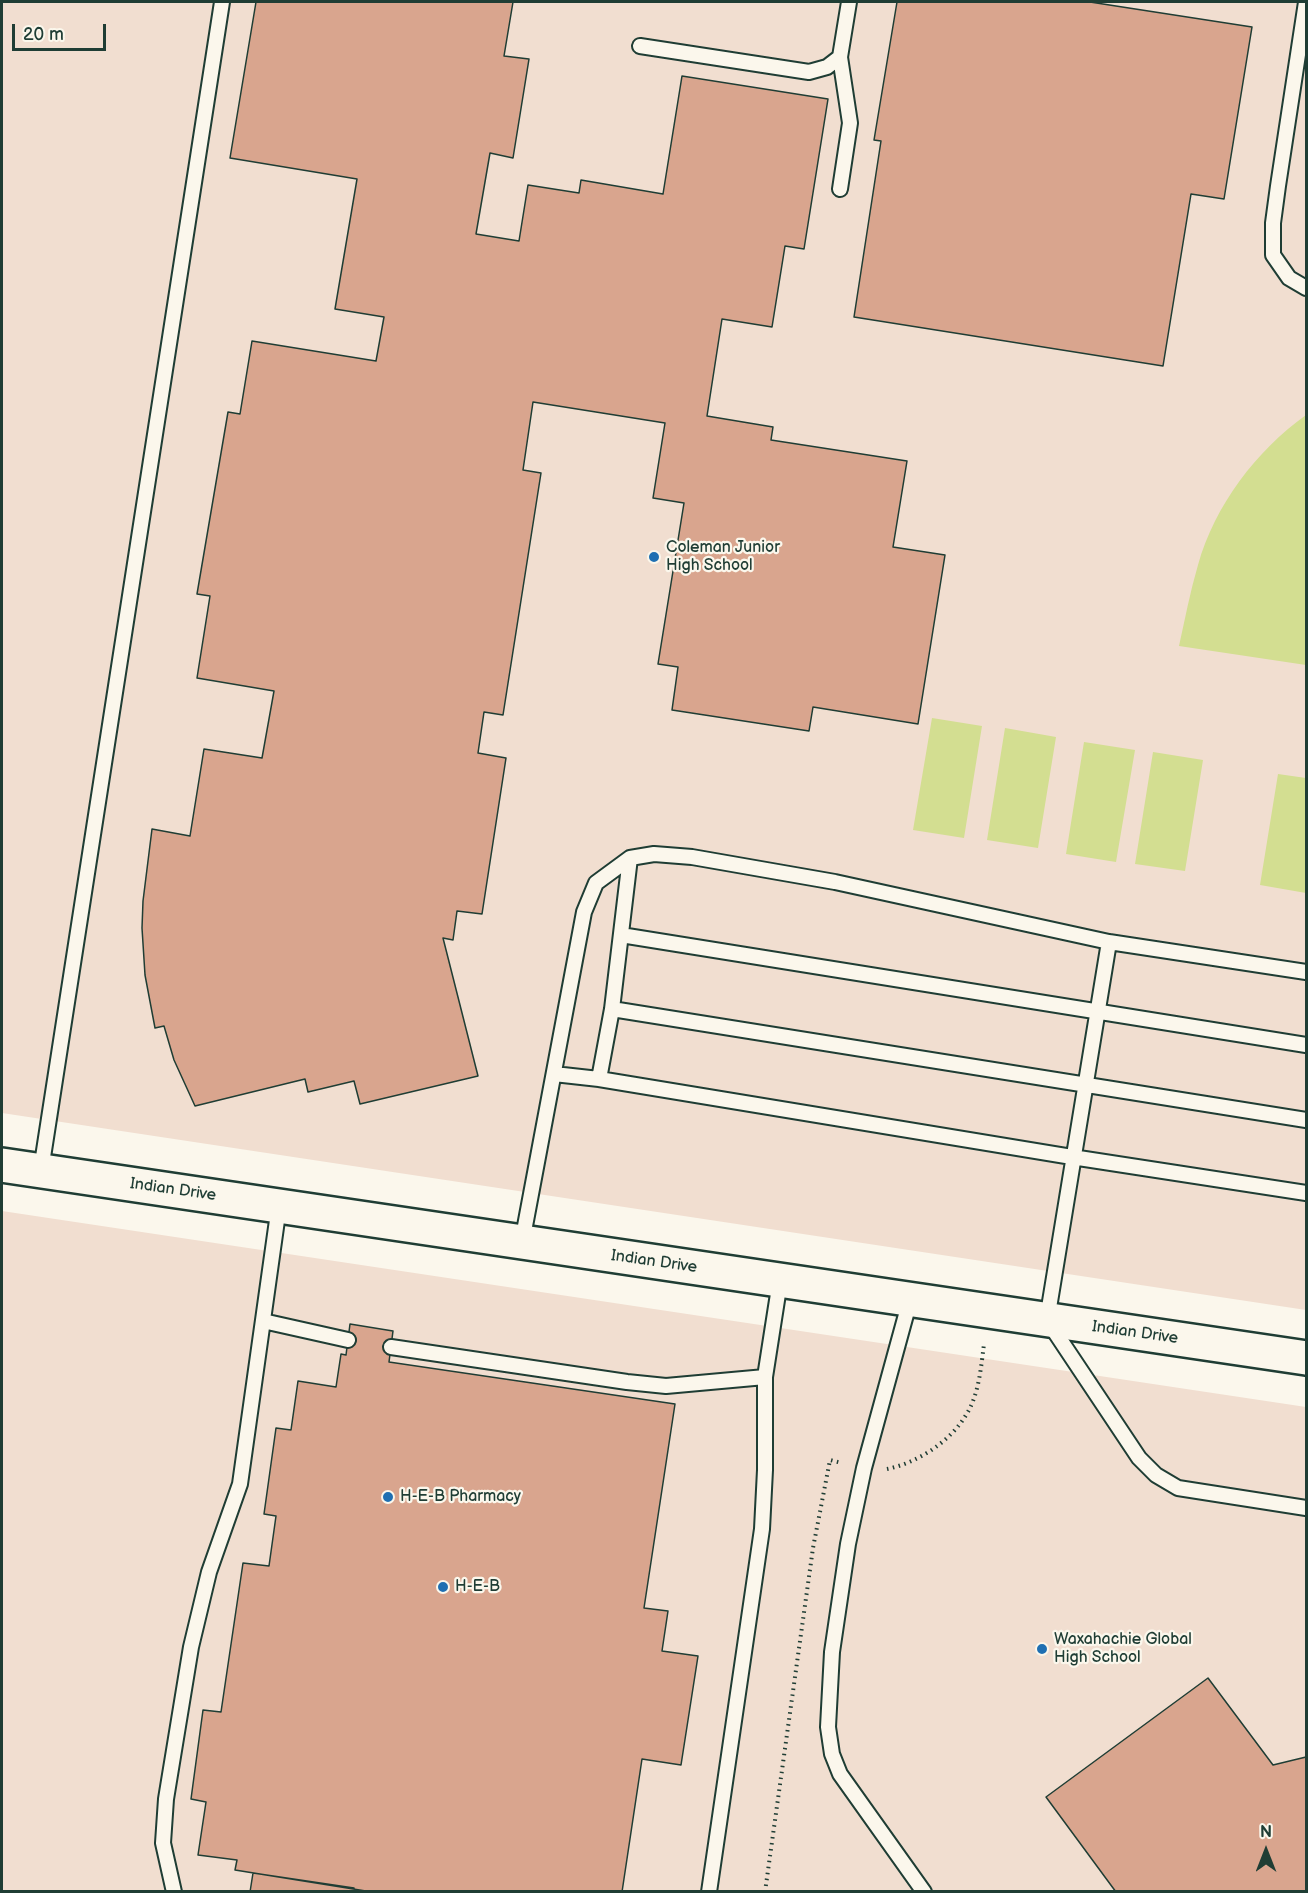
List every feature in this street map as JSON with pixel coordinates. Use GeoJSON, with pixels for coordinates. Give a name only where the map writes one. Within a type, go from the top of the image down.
{"type":"FeatureCollection","features":[{"type":"Feature","properties":{"kind":"street","name":"Indian Drive"},"geometry":{"type":"LineString","coordinates":[[2,1165],[1306,1358]]}},
{"type":"Feature","properties":{"kind":"lane"},"geometry":{"type":"LineString","coordinates":[[41,1170],[222,2]]}},
{"type":"Feature","properties":{"kind":"lane"},"geometry":{"type":"LineString","coordinates":[[840,189],[850,123],[840,57],[849,2]]}},
{"type":"Feature","properties":{"kind":"lane"},"geometry":{"type":"LineString","coordinates":[[1306,2],[1273,223],[1273,255],[1289,278],[1306,288]]}},
{"type":"Feature","properties":{"kind":"lane"},"geometry":{"type":"LineString","coordinates":[[640,46],[809,72],[827,68],[840,57]]}},
{"type":"Feature","properties":{"kind":"lane"},"geometry":{"type":"LineString","coordinates":[[522,1242],[584,912],[596,884],[630,858],[654,854],[692,857],[835,882],[1109,942],[1306,972]]}},
{"type":"Feature","properties":{"kind":"lane"},"geometry":{"type":"LineString","coordinates":[[599,1079],[612,1010],[630,858]]}},
{"type":"Feature","properties":{"kind":"lane"},"geometry":{"type":"LineString","coordinates":[[621,935],[1306,1045]]}},
{"type":"Feature","properties":{"kind":"lane"},"geometry":{"type":"LineString","coordinates":[[1109,942],[1047,1320],[1138,1458],[1156,1475],[1178,1488],[1306,1508]]}},
{"type":"Feature","properties":{"kind":"lane"},"geometry":{"type":"LineString","coordinates":[[612,1010],[1306,1120]]}},
{"type":"Feature","properties":{"kind":"lane"},"geometry":{"type":"LineString","coordinates":[[554,1074],[599,1079],[1306,1193]]}},
{"type":"Feature","properties":{"kind":"lane"},"geometry":{"type":"LineString","coordinates":[[174,1892],[163,1843],[166,1799],[191,1647],[209,1572],[240,1484],[279,1206]]}},
{"type":"Feature","properties":{"kind":"lane"},"geometry":{"type":"LineString","coordinates":[[709,1892],[762,1529],[765,1470],[765,1377],[780,1281]]}},
{"type":"Feature","properties":{"kind":"lane"},"geometry":{"type":"LineString","coordinates":[[910,1300],[871,1441],[851,1527],[832,1652],[828,1727],[832,1754],[840,1774],[924,1892]]}},
{"type":"Feature","properties":{"kind":"lane"},"geometry":{"type":"LineString","coordinates":[[263,1321],[348,1340]]}},
{"type":"Feature","properties":{"kind":"lane"},"geometry":{"type":"LineString","coordinates":[[391,1347],[666,1386],[765,1377]]}},
{"type":"Feature","properties":{"kind":"shaded area","name":"Coleman Junior High School"},"geometry":{"type":"Polygon","coordinates":[[[2,2],[1306,2],[1306,1310],[2,1113],[2,2]]]}},
{"type":"Feature","properties":{"kind":"shaded area"},"geometry":{"type":"Polygon","coordinates":[[[2,1211],[1306,1407],[1306,1891],[2,1891],[2,1211]]]}},
{"type":"Feature","properties":{"kind":"green space"},"geometry":{"type":"Polygon","coordinates":[[[1306,415],[1306,665],[1179,646],[1198,565],[1215,521],[1226,501],[1254,462],[1270,445],[1306,415]]]}},
{"type":"Feature","properties":{"kind":"green space"},"geometry":{"type":"Polygon","coordinates":[[[932,718],[982,726],[964,838],[913,830],[932,718]]]}},
{"type":"Feature","properties":{"kind":"green space"},"geometry":{"type":"Polygon","coordinates":[[[1005,728],[1056,737],[1038,848],[987,840],[1005,728]]]}},
{"type":"Feature","properties":{"kind":"green space"},"geometry":{"type":"Polygon","coordinates":[[[1084,742],[1135,750],[1116,862],[1066,854],[1084,742]]]}},
{"type":"Feature","properties":{"kind":"green space"},"geometry":{"type":"Polygon","coordinates":[[[1153,752],[1203,760],[1185,871],[1135,864],[1153,752]]]}},
{"type":"Feature","properties":{"kind":"green space"},"geometry":{"type":"Polygon","coordinates":[[[1278,774],[1306,778],[1306,893],[1260,885],[1278,774]]]}},
{"type":"Feature","properties":{"kind":"building"},"geometry":{"type":"Polygon","coordinates":[[[256,2],[513,2],[504,56],[529,59],[513,158],[490,153],[476,234],[519,241],[528,185],[579,193],[581,180],[663,194],[682,76],[828,99],[804,249],[785,246],[772,327],[722,319],[707,416],[773,427],[771,440],[907,461],[893,547],[945,555],[918,724],[813,707],[809,731],[672,710],[678,667],[658,664],[684,503],[653,498],[665,423],[533,402],[523,470],[541,473],[503,715],[484,712],[478,753],[506,758],[482,914],[457,911],[453,940],[443,938],[478,1076],[360,1104],[354,1081],[308,1092],[305,1079],[195,1106],[174,1060],[164,1026],[155,1028],[145,975],[143,901],[152,829],[190,836],[204,749],[262,758],[274,691],[197,678],[210,596],[197,594],[228,412],[240,414],[252,341],[376,361],[384,317],[335,309],[357,179],[230,158],[256,2]]]}},
{"type":"Feature","properties":{"kind":"building"},"geometry":{"type":"Polygon","coordinates":[[[897,2],[1090,2],[1252,27],[1224,199],[1191,194],[1163,366],[854,317],[881,141],[874,140],[897,2]]]}},
{"type":"Feature","properties":{"kind":"building","name":"H-E-B"},"geometry":{"type":"Polygon","coordinates":[[[350,1324],[393,1331],[389,1362],[675,1404],[644,1608],[668,1611],[662,1651],[698,1656],[681,1765],[642,1759],[622,1892],[372,1892],[235,1870],[237,1860],[198,1855],[206,1802],[191,1799],[203,1710],[221,1712],[243,1563],[269,1566],[276,1516],[264,1514],[276,1428],[291,1430],[298,1381],[336,1387],[341,1354],[346,1355],[350,1324]]]}},
{"type":"Feature","properties":{"kind":"building"},"geometry":{"type":"Polygon","coordinates":[[[1208,1678],[1273,1765],[1306,1757],[1306,1892],[1116,1892],[1046,1797],[1208,1678]]]}},
{"type":"Feature","properties":{"kind":"building"},"geometry":{"type":"Polygon","coordinates":[[[253,1873],[354,1888],[354,1892],[250,1892],[253,1873]]]}},
{"type":"Feature","properties":{"kind":"place","name":"Coleman Junior High School"},"geometry":{"type":"Point","coordinates":[654,557]}},
{"type":"Feature","properties":{"kind":"place","name":"H-E-B Pharmacy"},"geometry":{"type":"Point","coordinates":[388,1497]}},
{"type":"Feature","properties":{"kind":"place","name":"H-E-B"},"geometry":{"type":"Point","coordinates":[443,1587]}},
{"type":"Feature","properties":{"kind":"place","name":"Waxahachie Global High School"},"geometry":{"type":"Point","coordinates":[1042,1649]}}]}
